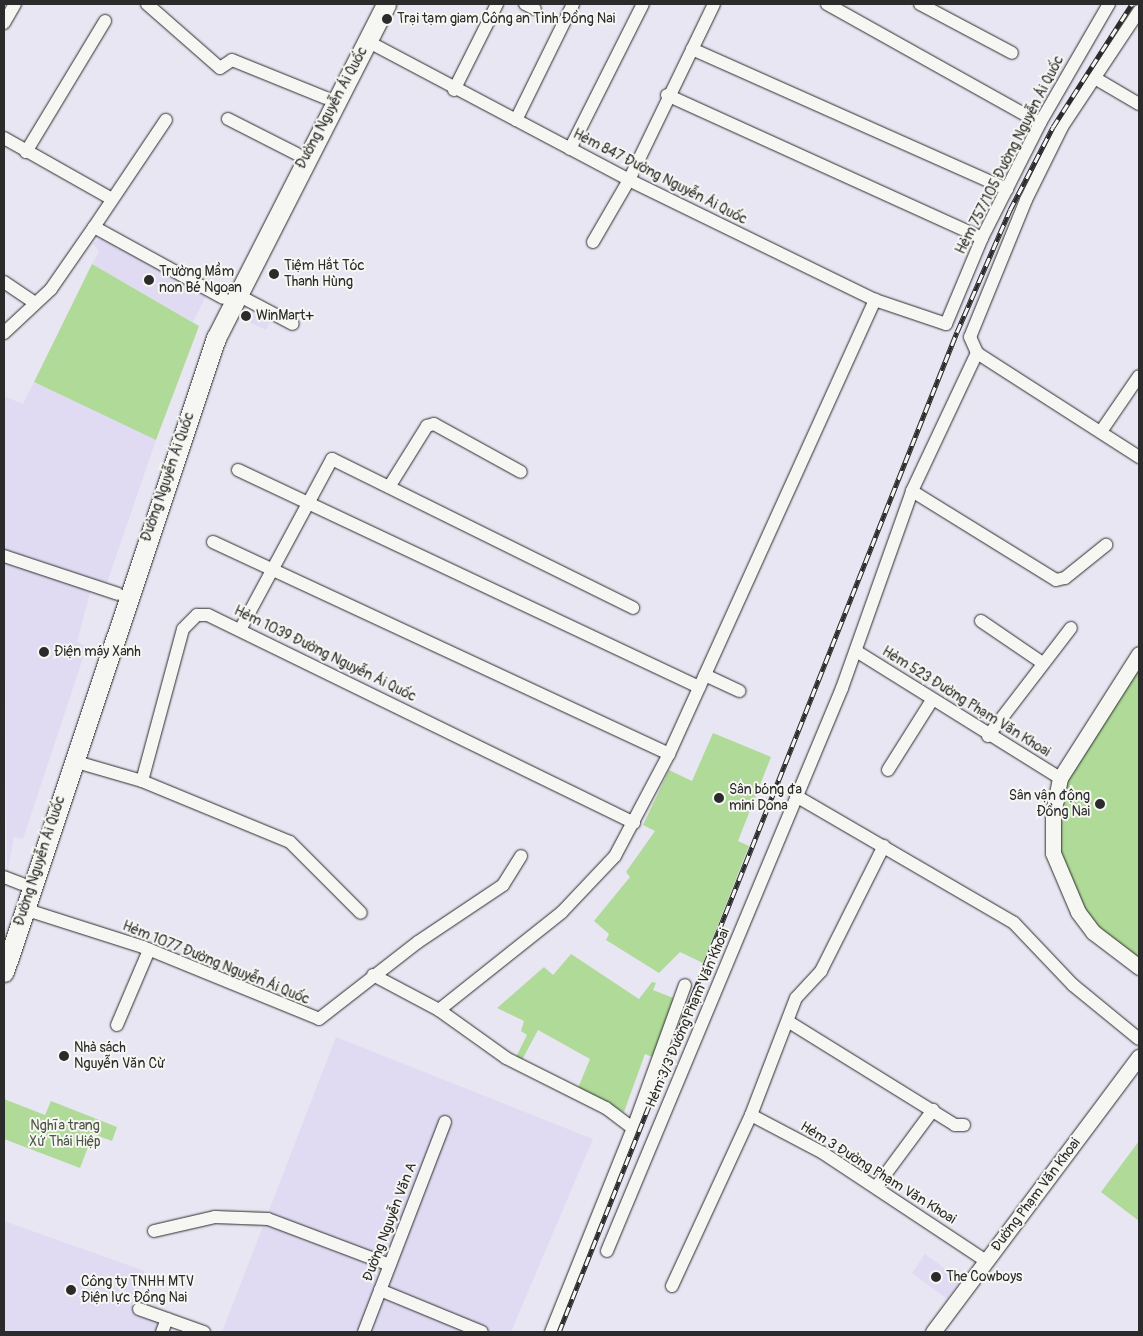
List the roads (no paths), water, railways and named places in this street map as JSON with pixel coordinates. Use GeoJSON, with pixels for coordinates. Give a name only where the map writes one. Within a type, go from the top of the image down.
{"type":"FeatureCollection","features":[{"type":"Feature","properties":{"kind":"main road","name":"Đường Nguyễn Ái Quốc"},"geometry":{"type":"LineString","coordinates":[[27,885],[72,761],[79,726],[118,594],[187,388],[297,154],[373,4]]}},
{"type":"Feature","properties":{"kind":"main road","name":"Đường Nguyễn Ái Quốc"},"geometry":{"type":"LineString","coordinates":[[4,972],[8,937],[20,907],[79,726],[230,296],[368,41],[386,4]]}},
{"type":"Feature","properties":{"kind":"street"},"geometry":{"type":"LineString","coordinates":[[4,23],[16,4]]}},
{"type":"Feature","properties":{"kind":"street"},"geometry":{"type":"LineString","coordinates":[[148,4],[220,68],[232,60],[326,98]]}},
{"type":"Feature","properties":{"kind":"street"},"geometry":{"type":"LineString","coordinates":[[454,90],[497,4]]}},
{"type":"Feature","properties":{"kind":"street"},"geometry":{"type":"LineString","coordinates":[[516,120],[573,4]]}},
{"type":"Feature","properties":{"kind":"street"},"geometry":{"type":"LineString","coordinates":[[570,149],[643,4]]}},
{"type":"Feature","properties":{"kind":"street"},"geometry":{"type":"LineString","coordinates":[[593,242],[629,180],[667,95],[714,4]]}},
{"type":"Feature","properties":{"kind":"street"},"geometry":{"type":"LineString","coordinates":[[826,4],[842,8],[1040,123]]}},
{"type":"Feature","properties":{"kind":"street"},"geometry":{"type":"LineString","coordinates":[[920,4],[1012,53]]}},
{"type":"Feature","properties":{"kind":"street","name":"Hẻm 757/105 Đường Nguyễn Ái Quốc"},"geometry":{"type":"LineString","coordinates":[[946,324],[982,238],[1040,123],[1109,4]]}},
{"type":"Feature","properties":{"kind":"street"},"geometry":{"type":"LineString","coordinates":[[1139,11],[1093,77],[1023,208],[970,337],[977,353],[1102,430],[1139,457]]}},
{"type":"Feature","properties":{"kind":"street"},"geometry":{"type":"LineString","coordinates":[[26,152],[105,21]]}},
{"type":"Feature","properties":{"kind":"street","name":"Hẻm 847 Đường Nguyễn Ái Quốc"},"geometry":{"type":"LineString","coordinates":[[368,41],[454,90],[516,120],[629,180],[876,300],[946,324]]}},
{"type":"Feature","properties":{"kind":"street"},"geometry":{"type":"LineString","coordinates":[[692,49],[1007,189]]}},
{"type":"Feature","properties":{"kind":"street"},"geometry":{"type":"LineString","coordinates":[[1093,77],[1139,104]]}},
{"type":"Feature","properties":{"kind":"street"},"geometry":{"type":"LineString","coordinates":[[667,95],[982,238]]}},
{"type":"Feature","properties":{"kind":"street"},"geometry":{"type":"LineString","coordinates":[[228,119],[297,154]]}},
{"type":"Feature","properties":{"kind":"street"},"geometry":{"type":"LineString","coordinates":[[4,333],[57,282],[166,120]]}},
{"type":"Feature","properties":{"kind":"street"},"geometry":{"type":"LineString","coordinates":[[4,138],[112,199]]}},
{"type":"Feature","properties":{"kind":"street"},"geometry":{"type":"LineString","coordinates":[[94,228],[230,296],[293,324]]}},
{"type":"Feature","properties":{"kind":"street"},"geometry":{"type":"LineString","coordinates":[[4,282],[35,303]]}},
{"type":"Feature","properties":{"kind":"street"},"geometry":{"type":"LineString","coordinates":[[439,1010],[562,912],[615,856],[669,754],[876,300]]}},
{"type":"Feature","properties":{"kind":"street","name":"Hẻm 3/3 Đường Phạm Văn Khoai"},"geometry":{"type":"LineString","coordinates":[[607,1251],[856,651],[912,491],[977,353]]}},
{"type":"Feature","properties":{"kind":"street"},"geometry":{"type":"LineString","coordinates":[[1102,430],[1139,376]]}},
{"type":"Feature","properties":{"kind":"street"},"geometry":{"type":"LineString","coordinates":[[389,487],[427,426],[434,424],[521,472]]}},
{"type":"Feature","properties":{"kind":"street"},"geometry":{"type":"LineString","coordinates":[[242,628],[272,568],[332,458],[633,608]]}},
{"type":"Feature","properties":{"kind":"street"},"geometry":{"type":"LineString","coordinates":[[238,470],[699,687]]}},
{"type":"Feature","properties":{"kind":"street"},"geometry":{"type":"LineString","coordinates":[[912,491],[1056,580],[1065,578],[1106,545]]}},
{"type":"Feature","properties":{"kind":"street"},"geometry":{"type":"LineString","coordinates":[[213,542],[669,754]]}},
{"type":"Feature","properties":{"kind":"street"},"geometry":{"type":"LineString","coordinates":[[4,556],[118,594]]}},
{"type":"Feature","properties":{"kind":"street","name":"Hẻm 1039 Đường Nguyễn Ái Quốc"},"geometry":{"type":"LineString","coordinates":[[142,781],[183,629],[197,615],[242,628],[634,823]]}},
{"type":"Feature","properties":{"kind":"street"},"geometry":{"type":"LineString","coordinates":[[981,621],[1041,662]]}},
{"type":"Feature","properties":{"kind":"street"},"geometry":{"type":"LineString","coordinates":[[988,736],[1041,662],[1071,628]]}},
{"type":"Feature","properties":{"kind":"street","name":"Hẻm 523 Đường Phạm Văn Khoai"},"geometry":{"type":"LineString","coordinates":[[856,651],[988,736],[1060,778]]}},
{"type":"Feature","properties":{"kind":"street"},"geometry":{"type":"LineString","coordinates":[[1139,654],[1060,778],[1053,815],[1053,853],[1067,893],[1094,932],[1139,967]]}},
{"type":"Feature","properties":{"kind":"street"},"geometry":{"type":"LineString","coordinates":[[705,675],[739,691]]}},
{"type":"Feature","properties":{"kind":"street"},"geometry":{"type":"LineString","coordinates":[[888,770],[932,700]]}},
{"type":"Feature","properties":{"kind":"street"},"geometry":{"type":"LineString","coordinates":[[72,761],[142,781],[290,842],[361,913]]}},
{"type":"Feature","properties":{"kind":"street"},"geometry":{"type":"LineString","coordinates":[[796,796],[1014,923],[1073,985],[1139,1039]]}},
{"type":"Feature","properties":{"kind":"street"},"geometry":{"type":"LineString","coordinates":[[672,1286],[751,1115],[802,990],[821,971],[884,846]]}},
{"type":"Feature","properties":{"kind":"street","name":"Hẻm 1077 Đường Nguyễn Ái Quốc"},"geometry":{"type":"LineString","coordinates":[[20,907],[149,950],[313,1019],[325,1015],[373,975],[503,885],[521,856]]}},
{"type":"Feature","properties":{"kind":"street"},"geometry":{"type":"LineString","coordinates":[[4,877],[27,885]]}},
{"type":"Feature","properties":{"kind":"street"},"geometry":{"type":"LineString","coordinates":[[117,1025],[149,950]]}},
{"type":"Feature","properties":{"kind":"street"},"geometry":{"type":"LineString","coordinates":[[373,975],[439,1010],[506,1058],[606,1108],[633,1128]]}},
{"type":"Feature","properties":{"kind":"street"},"geometry":{"type":"LineString","coordinates":[[551,1332],[633,1128],[685,985]]}},
{"type":"Feature","properties":{"kind":"street"},"geometry":{"type":"LineString","coordinates":[[789,1022],[933,1110],[954,1125],[964,1125]]}},
{"type":"Feature","properties":{"kind":"street","name":"Đường Phạm Văn Khoai"},"geometry":{"type":"LineString","coordinates":[[933,1332],[1139,1057]]}},
{"type":"Feature","properties":{"kind":"street"},"geometry":{"type":"LineString","coordinates":[[876,1187],[933,1110]]}},
{"type":"Feature","properties":{"kind":"street","name":"Hẻm 3 Đường Phạm Văn Khoai"},"geometry":{"type":"LineString","coordinates":[[751,1115],[876,1187],[986,1261]]}},
{"type":"Feature","properties":{"kind":"street","name":"Đường Nguyễn Văn A"},"geometry":{"type":"LineString","coordinates":[[364,1332],[445,1122]]}},
{"type":"Feature","properties":{"kind":"street"},"geometry":{"type":"LineString","coordinates":[[154,1231],[215,1217],[268,1219],[390,1265]]}},
{"type":"Feature","properties":{"kind":"street"},"geometry":{"type":"LineString","coordinates":[[380,1290],[482,1332]]}},
{"type":"Feature","properties":{"kind":"street"},"geometry":{"type":"LineString","coordinates":[[139,1309],[204,1332]]}},
{"type":"Feature","properties":{"kind":"street"},"geometry":{"type":"LineString","coordinates":[[162,1332],[167,1319]]}},
{"type":"Feature","properties":{"kind":"railway"},"geometry":{"type":"LineString","coordinates":[[559,1332],[957,332],[1010,210],[1053,127],[1132,4]]}},
{"type":"Feature","properties":{"kind":"place","name":"Trại tạm giam Công an Tỉnh Đồng Nai"},"geometry":{"type":"Point","coordinates":[387,19]}},
{"type":"Feature","properties":{"kind":"place","name":"Tiệm Hắt Tóc Thanh Hùng"},"geometry":{"type":"Point","coordinates":[274,274]}},
{"type":"Feature","properties":{"kind":"place","name":"Trường Mầm non Bé Ngoan"},"geometry":{"type":"Point","coordinates":[149,280]}},
{"type":"Feature","properties":{"kind":"place","name":"WinMart+"},"geometry":{"type":"Point","coordinates":[246,316]}},
{"type":"Feature","properties":{"kind":"place","name":"Điện máy Xanh"},"geometry":{"type":"Point","coordinates":[44,652]}},
{"type":"Feature","properties":{"kind":"place","name":"Sân bóng đa mini Dona"},"geometry":{"type":"Point","coordinates":[719,798]}},
{"type":"Feature","properties":{"kind":"place","name":"Sân vận động Đồng Nai"},"geometry":{"type":"Point","coordinates":[1100,804]}},
{"type":"Feature","properties":{"kind":"place","name":"Nhà sách Nguyễn Văn Cừ"},"geometry":{"type":"Point","coordinates":[64,1056]}},
{"type":"Feature","properties":{"kind":"place","name":"The Cowboys"},"geometry":{"type":"Point","coordinates":[936,1277]}},
{"type":"Feature","properties":{"kind":"place","name":"Công ty TNHH MTV Điện lực Đồng Nai"},"geometry":{"type":"Point","coordinates":[71,1290]}},
{"type":"Feature","properties":{"kind":"park label","name":"Nghĩa trang Xứ Thái Hiệp"},"geometry":{"type":"Point","coordinates":[65,1134]}}]}
